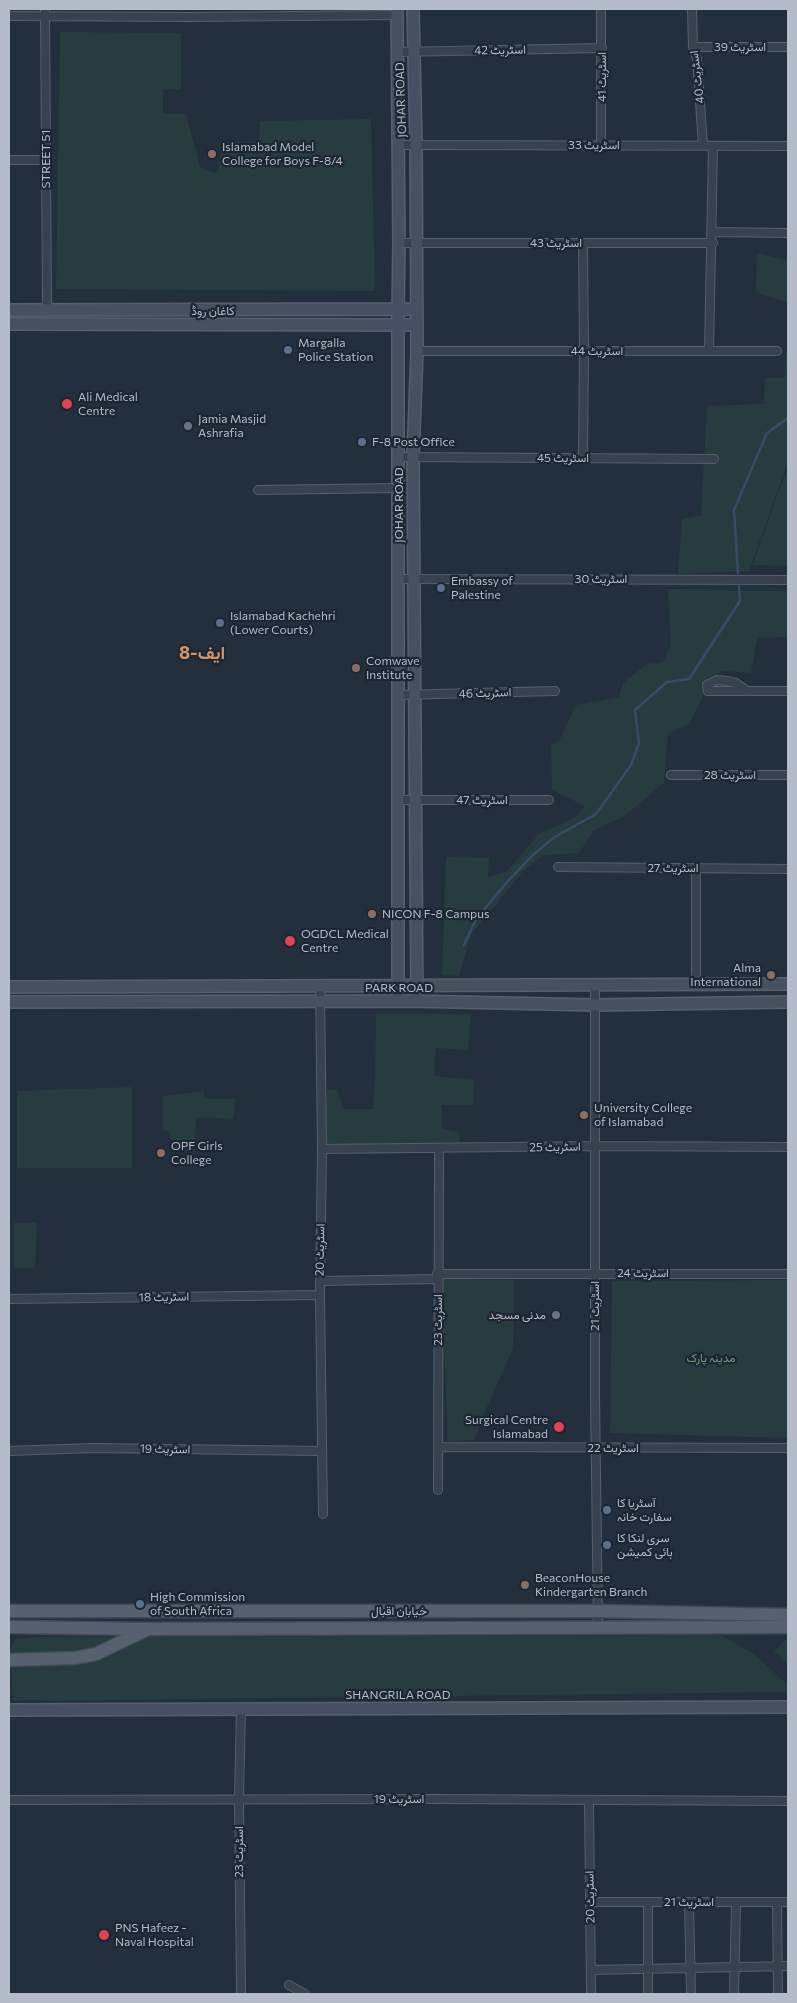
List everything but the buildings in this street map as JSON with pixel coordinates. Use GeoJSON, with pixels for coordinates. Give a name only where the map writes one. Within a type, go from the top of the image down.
{"type":"FeatureCollection","features":[{"type":"Feature","properties":{"kind":"main road","name":"خیابان اقبال"},"geometry":{"type":"LineString","coordinates":[[9,1611],[597,1611],[788,1615]]}},
{"type":"Feature","properties":{"kind":"main road","name":"خیابان اقبال"},"geometry":{"type":"LineString","coordinates":[[9,1627],[148,1629],[788,1627]]}},
{"type":"Feature","properties":{"kind":"main road"},"geometry":{"type":"LineString","coordinates":[[9,1660],[75,1658],[96,1654],[148,1629]]}},
{"type":"Feature","properties":{"kind":"street"},"geometry":{"type":"LineString","coordinates":[[189,9],[189,17]]}},
{"type":"Feature","properties":{"kind":"street","name":"JOHAR ROAD"},"geometry":{"type":"LineString","coordinates":[[413,9],[416,144],[416,351],[413,457],[417,1001]]}},
{"type":"Feature","properties":{"kind":"street","name":"اسٹریٹ 41"},"geometry":{"type":"LineString","coordinates":[[601,9],[602,144]]}},
{"type":"Feature","properties":{"kind":"street","name":"اسٹریٹ 40"},"geometry":{"type":"LineString","coordinates":[[692,9],[693,48],[697,59],[703,146]]}},
{"type":"Feature","properties":{"kind":"street"},"geometry":{"type":"LineString","coordinates":[[9,16],[45,12],[189,17],[397,12]]}},
{"type":"Feature","properties":{"kind":"street","name":"STREET 51"},"geometry":{"type":"LineString","coordinates":[[45,12],[46,310]]}},
{"type":"Feature","properties":{"kind":"street","name":"JOHAR ROAD"},"geometry":{"type":"LineString","coordinates":[[397,12],[399,145],[398,1001]]}},
{"type":"Feature","properties":{"kind":"street","name":"اسٹریٹ 39"},"geometry":{"type":"LineString","coordinates":[[693,48],[788,47]]}},
{"type":"Feature","properties":{"kind":"street","name":"اسٹریٹ 42"},"geometry":{"type":"LineString","coordinates":[[397,52],[602,48]]}},
{"type":"Feature","properties":{"kind":"street","name":"اسٹریٹ 33"},"geometry":{"type":"LineString","coordinates":[[399,145],[602,144],[788,146]]}},
{"type":"Feature","properties":{"kind":"street"},"geometry":{"type":"LineString","coordinates":[[709,351],[713,243],[713,146]]}},
{"type":"Feature","properties":{"kind":"street"},"geometry":{"type":"LineString","coordinates":[[9,160],[46,160]]}},
{"type":"Feature","properties":{"kind":"street"},"geometry":{"type":"LineString","coordinates":[[713,232],[788,233]]}},
{"type":"Feature","properties":{"kind":"street","name":"اسٹریٹ 43"},"geometry":{"type":"LineString","coordinates":[[399,244],[416,242],[713,243]]}},
{"type":"Feature","properties":{"kind":"street"},"geometry":{"type":"LineString","coordinates":[[583,243],[583,458]]}},
{"type":"Feature","properties":{"kind":"street"},"geometry":{"type":"LineString","coordinates":[[336,309],[336,324]]}},
{"type":"Feature","properties":{"kind":"street","name":"کاغان روڈ"},"geometry":{"type":"LineString","coordinates":[[9,310],[416,309]]}},
{"type":"Feature","properties":{"kind":"street"},"geometry":{"type":"LineString","coordinates":[[150,310],[150,324]]}},
{"type":"Feature","properties":{"kind":"street","name":"کاغان روڈ"},"geometry":{"type":"LineString","coordinates":[[9,324],[416,325]]}},
{"type":"Feature","properties":{"kind":"street","name":"اسٹریٹ 44"},"geometry":{"type":"LineString","coordinates":[[416,351],[777,351]]}},
{"type":"Feature","properties":{"kind":"street","name":"اسٹریٹ 45"},"geometry":{"type":"LineString","coordinates":[[398,457],[714,460]]}},
{"type":"Feature","properties":{"kind":"street"},"geometry":{"type":"LineString","coordinates":[[258,490],[398,488]]}},
{"type":"Feature","properties":{"kind":"street","name":"اسٹریٹ 30"},"geometry":{"type":"LineString","coordinates":[[398,579],[788,580]]}},
{"type":"Feature","properties":{"kind":"street","name":"اسٹریٹ 46"},"geometry":{"type":"LineString","coordinates":[[398,695],[555,691]]}},
{"type":"Feature","properties":{"kind":"street"},"geometry":{"type":"LineString","coordinates":[[747,691],[788,691]]}},
{"type":"Feature","properties":{"kind":"street","name":"اسٹریٹ 28"},"geometry":{"type":"LineString","coordinates":[[672,775],[788,775]]}},
{"type":"Feature","properties":{"kind":"street","name":"اسٹریٹ 47"},"geometry":{"type":"LineString","coordinates":[[398,800],[549,800]]}},
{"type":"Feature","properties":{"kind":"street","name":"اسٹریٹ 27"},"geometry":{"type":"LineString","coordinates":[[558,867],[788,869]]}},
{"type":"Feature","properties":{"kind":"street"},"geometry":{"type":"LineString","coordinates":[[696,868],[696,984]]}},
{"type":"Feature","properties":{"kind":"street","name":"PARK ROAD"},"geometry":{"type":"LineString","coordinates":[[9,987],[788,984]]}},
{"type":"Feature","properties":{"kind":"street","name":"اسٹریٹ 21"},"geometry":{"type":"LineString","coordinates":[[595,985],[598,1627]]}},
{"type":"Feature","properties":{"kind":"street","name":"اسٹریٹ 20"},"geometry":{"type":"LineString","coordinates":[[320,986],[322,1149],[320,1296],[323,1514]]}},
{"type":"Feature","properties":{"kind":"street","name":"PARK ROAD"},"geometry":{"type":"LineString","coordinates":[[9,1002],[417,1001],[595,1005],[788,1002]]}},
{"type":"Feature","properties":{"kind":"street","name":"اسٹریٹ 25"},"geometry":{"type":"LineString","coordinates":[[322,1149],[788,1146]]}},
{"type":"Feature","properties":{"kind":"street","name":"اسٹریٹ 23"},"geometry":{"type":"LineString","coordinates":[[438,1148],[438,1490]]}},
{"type":"Feature","properties":{"kind":"street","name":"اسٹریٹ 24"},"geometry":{"type":"LineString","coordinates":[[320,1281],[437,1276],[595,1273],[788,1274]]}},
{"type":"Feature","properties":{"kind":"street","name":"اسٹریٹ 18"},"geometry":{"type":"LineString","coordinates":[[9,1298],[320,1296]]}},
{"type":"Feature","properties":{"kind":"street","name":"اسٹریٹ 22"},"geometry":{"type":"LineString","coordinates":[[438,1447],[788,1448]]}},
{"type":"Feature","properties":{"kind":"street","name":"اسٹریٹ 19"},"geometry":{"type":"LineString","coordinates":[[9,1451],[93,1448],[322,1451]]}},
{"type":"Feature","properties":{"kind":"street","name":"SHANGRILA ROAD"},"geometry":{"type":"LineString","coordinates":[[9,1710],[788,1707]]}},
{"type":"Feature","properties":{"kind":"street","name":"اسٹریٹ 23"},"geometry":{"type":"LineString","coordinates":[[241,1709],[239,1799],[241,1994]]}},
{"type":"Feature","properties":{"kind":"street","name":"اسٹریٹ 19"},"geometry":{"type":"LineString","coordinates":[[9,1800],[788,1801]]}},
{"type":"Feature","properties":{"kind":"street","name":"اسٹریٹ 20"},"geometry":{"type":"LineString","coordinates":[[589,1800],[591,1994]]}},
{"type":"Feature","properties":{"kind":"street","name":"اسٹریٹ 21"},"geometry":{"type":"LineString","coordinates":[[590,1902],[788,1902]]}},
{"type":"Feature","properties":{"kind":"street"},"geometry":{"type":"LineString","coordinates":[[648,1902],[648,1994]]}},
{"type":"Feature","properties":{"kind":"street"},"geometry":{"type":"LineString","coordinates":[[690,1902],[691,1994]]}},
{"type":"Feature","properties":{"kind":"street"},"geometry":{"type":"LineString","coordinates":[[734,1994],[736,1902]]}},
{"type":"Feature","properties":{"kind":"street"},"geometry":{"type":"LineString","coordinates":[[777,1902],[778,1994]]}},
{"type":"Feature","properties":{"kind":"street"},"geometry":{"type":"LineString","coordinates":[[591,1970],[788,1966]]}},
{"type":"Feature","properties":{"kind":"street"},"geometry":{"type":"LineString","coordinates":[[289,1986],[305,1994]]}},
{"type":"Feature","properties":{"kind":"green space","name":"Islamabad Model College for Boys F-8/4"},"geometry":{"type":"Polygon","coordinates":[[[60,32],[181,33],[181,89],[163,89],[163,114],[186,114],[200,166],[213,173],[218,170],[222,142],[259,142],[260,121],[371,119],[375,291],[56,289],[60,32]]]}},
{"type":"Feature","properties":{"kind":"green space"},"geometry":{"type":"Polygon","coordinates":[[[757,253],[786,260],[788,258],[788,303],[756,292],[757,253]]]}},
{"type":"Feature","properties":{"kind":"green space"},"geometry":{"type":"Polygon","coordinates":[[[788,342],[788,461],[749,571],[678,574],[682,519],[701,515],[707,406],[764,404],[765,378],[784,378],[788,342]]]}},
{"type":"Feature","properties":{"kind":"green space"},"geometry":{"type":"Polygon","coordinates":[[[788,467],[788,566],[753,565],[775,501],[788,467]]]}},
{"type":"Feature","properties":{"kind":"green space"},"geometry":{"type":"Polygon","coordinates":[[[668,589],[788,591],[788,637],[759,638],[756,643],[751,673],[724,671],[707,678],[704,694],[689,724],[668,733],[664,783],[623,817],[594,830],[579,853],[544,855],[523,871],[471,935],[459,976],[442,975],[446,857],[489,858],[488,877],[506,872],[539,834],[574,818],[585,806],[552,790],[551,745],[559,741],[576,705],[619,697],[623,683],[647,664],[663,662],[671,644],[668,589]]]}},
{"type":"Feature","properties":{"kind":"green space"},"geometry":{"type":"Polygon","coordinates":[[[376,1014],[471,1014],[468,1050],[436,1048],[434,1076],[474,1080],[473,1105],[442,1105],[442,1129],[459,1132],[460,1146],[325,1144],[327,1090],[337,1090],[344,1109],[373,1109],[376,1014]]]}},
{"type":"Feature","properties":{"kind":"green space"},"geometry":{"type":"Polygon","coordinates":[[[132,1087],[132,1168],[17,1168],[17,1091],[132,1087]]]}},
{"type":"Feature","properties":{"kind":"green space"},"geometry":{"type":"Polygon","coordinates":[[[204,1091],[204,1099],[236,1099],[233,1119],[196,1117],[194,1154],[171,1148],[171,1132],[163,1130],[162,1096],[204,1091]]]}},
{"type":"Feature","properties":{"kind":"green space"},"geometry":{"type":"Polygon","coordinates":[[[14,1223],[37,1223],[35,1268],[14,1268],[14,1223]]]}},
{"type":"Feature","properties":{"kind":"green space"},"geometry":{"type":"Polygon","coordinates":[[[441,1279],[514,1280],[513,1349],[474,1440],[448,1441],[441,1279]]]}},
{"type":"Feature","properties":{"kind":"green space","name":"مدینہ پارک"},"geometry":{"type":"Polygon","coordinates":[[[788,1280],[788,1438],[610,1433],[612,1281],[788,1280]]]}},
{"type":"Feature","properties":{"kind":"green space"},"geometry":{"type":"Polygon","coordinates":[[[721,1635],[754,1654],[788,1685],[788,1692],[13,1701],[10,1651],[15,1639],[39,1637],[721,1635]]]}},
{"type":"Feature","properties":{"kind":"green space"},"geometry":{"type":"Polygon","coordinates":[[[788,1637],[788,1665],[774,1651],[788,1637]]]}},
{"type":"Feature","properties":{"kind":"waterway"},"geometry":{"type":"LineString","coordinates":[[738,573],[734,510],[767,433],[788,418]]}},
{"type":"Feature","properties":{"kind":"waterway"},"geometry":{"type":"LineString","coordinates":[[464,945],[476,919],[533,855],[553,838],[596,814],[631,765],[639,743],[635,710],[667,682],[689,679],[740,601],[739,586]]}},
{"type":"Feature","properties":{"kind":"place","name":"Islamabad Model College for Boys F-8/4"},"geometry":{"type":"Point","coordinates":[212,154]}},
{"type":"Feature","properties":{"kind":"place","name":"Margalla Police Station"},"geometry":{"type":"Point","coordinates":[288,350]}},
{"type":"Feature","properties":{"kind":"place","name":"Ali Medical Centre"},"geometry":{"type":"Point","coordinates":[67,404]}},
{"type":"Feature","properties":{"kind":"place","name":"Jamia Masjid Ashrafia"},"geometry":{"type":"Point","coordinates":[188,426]}},
{"type":"Feature","properties":{"kind":"place","name":"F-8 Post Office"},"geometry":{"type":"Point","coordinates":[362,442]}},
{"type":"Feature","properties":{"kind":"place","name":"Embassy of Palestine"},"geometry":{"type":"Point","coordinates":[441,588]}},
{"type":"Feature","properties":{"kind":"place","name":"Islamabad Kachehri (Lower Courts)"},"geometry":{"type":"Point","coordinates":[220,623]}},
{"type":"Feature","properties":{"kind":"place","name":"Comwave Institute"},"geometry":{"type":"Point","coordinates":[356,668]}},
{"type":"Feature","properties":{"kind":"place","name":"NICON F-8 Campus"},"geometry":{"type":"Point","coordinates":[372,914]}},
{"type":"Feature","properties":{"kind":"place","name":"OGDCL Medical Centre"},"geometry":{"type":"Point","coordinates":[290,941]}},
{"type":"Feature","properties":{"kind":"place","name":"Alma International"},"geometry":{"type":"Point","coordinates":[771,975]}},
{"type":"Feature","properties":{"kind":"place","name":"University College of Islamabad"},"geometry":{"type":"Point","coordinates":[584,1115]}},
{"type":"Feature","properties":{"kind":"place","name":"OPF Girls College"},"geometry":{"type":"Point","coordinates":[161,1153]}},
{"type":"Feature","properties":{"kind":"place","name":"مدنی مسجد"},"geometry":{"type":"Point","coordinates":[556,1315]}},
{"type":"Feature","properties":{"kind":"place","name":"Surgical Centre Islamabad"},"geometry":{"type":"Point","coordinates":[559,1427]}},
{"type":"Feature","properties":{"kind":"place","name":"آسٹریا کا سفارت خانہ"},"geometry":{"type":"Point","coordinates":[607,1510]}},
{"type":"Feature","properties":{"kind":"place","name":"سری لنکا کا ہائی کمیشن"},"geometry":{"type":"Point","coordinates":[607,1545]}},
{"type":"Feature","properties":{"kind":"place","name":"BeaconHouse Kindergarten Branch"},"geometry":{"type":"Point","coordinates":[525,1585]}},
{"type":"Feature","properties":{"kind":"place","name":"High Commission of South Africa"},"geometry":{"type":"Point","coordinates":[140,1604]}},
{"type":"Feature","properties":{"kind":"place","name":"PNS Hafeez - Naval Hospital"},"geometry":{"type":"Point","coordinates":[104,1935]}},
{"type":"Feature","properties":{"kind":"district","name":"ایف-8"},"geometry":{"type":"Point","coordinates":[202,653]}}]}
